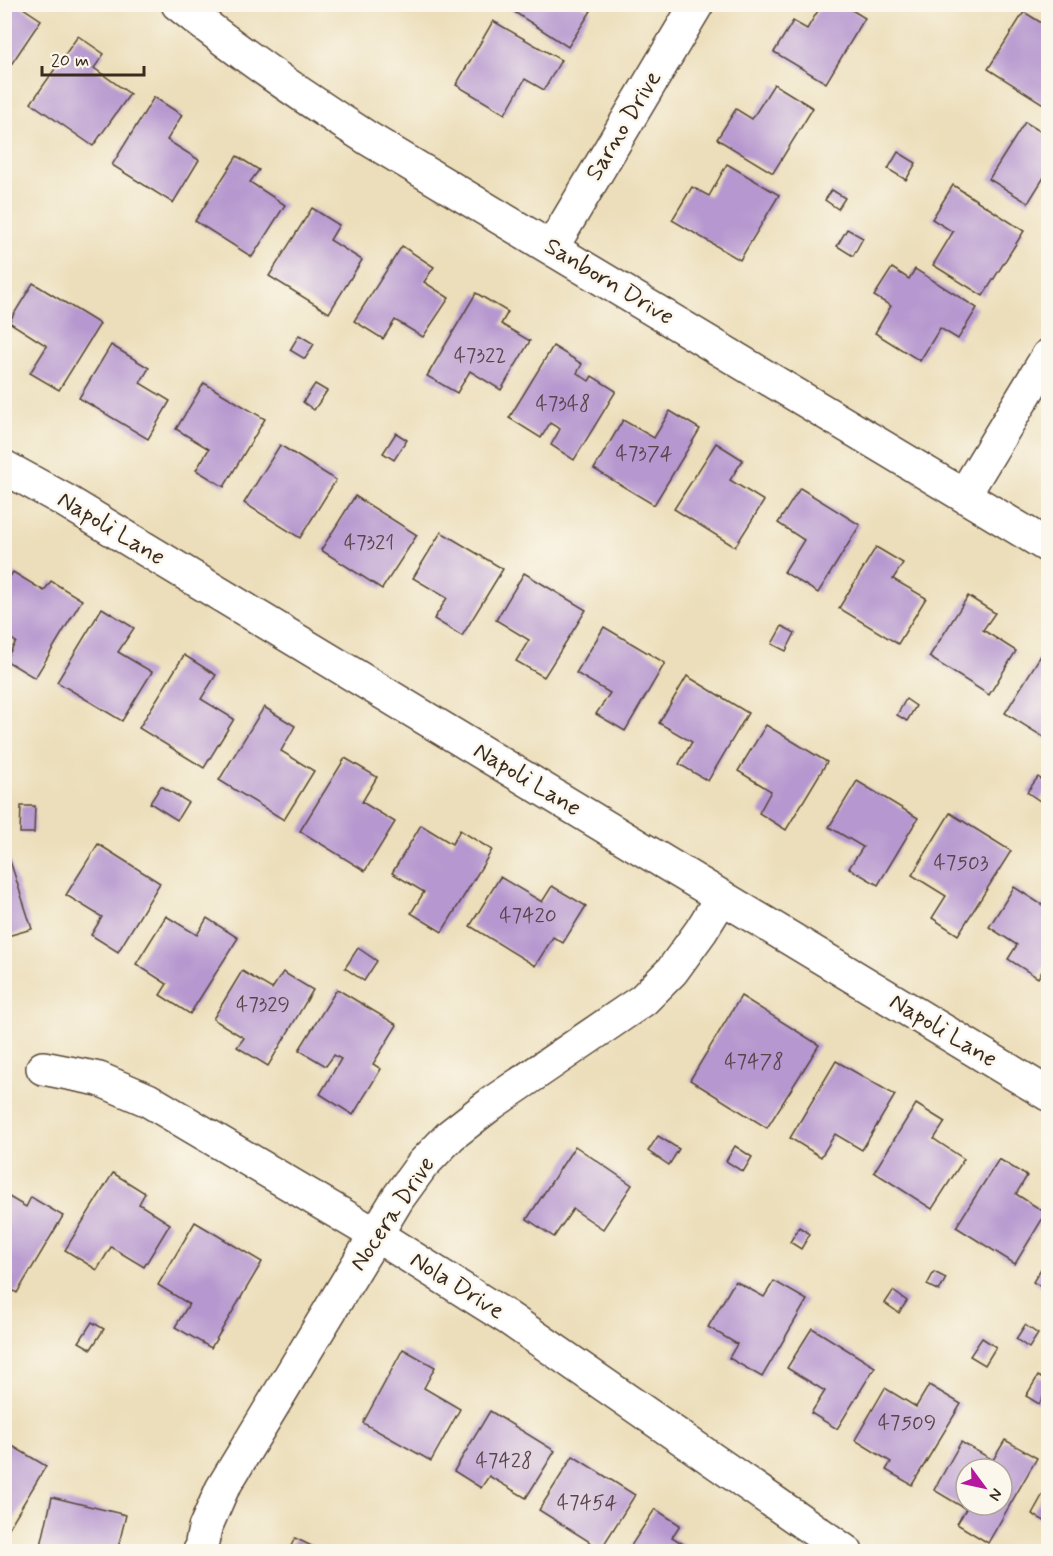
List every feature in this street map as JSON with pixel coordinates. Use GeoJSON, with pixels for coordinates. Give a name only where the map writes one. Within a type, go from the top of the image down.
{"type":"FeatureCollection","features":[{"type":"Feature","properties":{"kind":"street","name":"Sanborn Drive"},"geometry":{"type":"LineString","coordinates":[[178,4],[229,45],[294,91],[369,139],[1048,546]]}},
{"type":"Feature","properties":{"kind":"street","name":"Sarno Drive"},"geometry":{"type":"LineString","coordinates":[[552,247],[698,4]]}},
{"type":"Feature","properties":{"kind":"street"},"geometry":{"type":"LineString","coordinates":[[964,495],[1048,356]]}},
{"type":"Feature","properties":{"kind":"street","name":"Napoli Lane"},"geometry":{"type":"LineString","coordinates":[[4,467],[64,500],[1048,1094]]}},
{"type":"Feature","properties":{"kind":"street","name":"Nocera Drive"},"geometry":{"type":"LineString","coordinates":[[200,1551],[205,1528],[222,1489],[398,1198],[422,1165],[451,1135],[492,1104],[643,1000],[672,971],[722,897]]}},
{"type":"Feature","properties":{"kind":"street","name":"Nola Drive"},"geometry":{"type":"LineString","coordinates":[[43,1068],[99,1079],[148,1101],[376,1235],[508,1318],[846,1551]]}},
{"type":"Feature","properties":{"kind":"building"},"geometry":{"type":"Polygon","coordinates":[[[4,4],[17,4],[41,20],[4,75],[4,4]]]}},
{"type":"Feature","properties":{"kind":"building"},"geometry":{"type":"Polygon","coordinates":[[[502,4],[580,4],[591,11],[568,47],[502,4]]]}},
{"type":"Feature","properties":{"kind":"building"},"geometry":{"type":"Polygon","coordinates":[[[822,4],[842,4],[865,18],[826,83],[774,52],[793,21],[807,29],[822,4]]]}},
{"type":"Feature","properties":{"kind":"building"},"geometry":{"type":"Polygon","coordinates":[[[1024,12],[1048,27],[1048,107],[988,69],[1024,12]]]}},
{"type":"Feature","properties":{"kind":"building"},"geometry":{"type":"Polygon","coordinates":[[[493,21],[561,60],[544,90],[525,79],[505,114],[456,85],[493,21]]]}},
{"type":"Feature","properties":{"kind":"building"},"geometry":{"type":"Polygon","coordinates":[[[78,36],[104,54],[94,68],[130,94],[93,146],[31,103],[78,36]]]}},
{"type":"Feature","properties":{"kind":"building"},"geometry":{"type":"Polygon","coordinates":[[[774,84],[813,108],[773,173],[717,139],[736,109],[752,119],[774,84]]]}},
{"type":"Feature","properties":{"kind":"building"},"geometry":{"type":"Polygon","coordinates":[[[154,97],[182,115],[167,140],[199,160],[173,203],[112,165],[154,97]]]}},
{"type":"Feature","properties":{"kind":"building"},"geometry":{"type":"Polygon","coordinates":[[[1025,122],[1048,136],[1048,175],[1046,174],[1028,203],[989,179],[1025,122]]]}},
{"type":"Feature","properties":{"kind":"building"},"geometry":{"type":"Polygon","coordinates":[[[898,152],[916,163],[906,180],[888,169],[898,152]]]}},
{"type":"Feature","properties":{"kind":"building"},"geometry":{"type":"Polygon","coordinates":[[[237,156],[259,170],[250,182],[285,205],[252,257],[195,221],[237,156]]]}},
{"type":"Feature","properties":{"kind":"building"},"geometry":{"type":"Polygon","coordinates":[[[727,164],[779,195],[740,260],[672,220],[692,187],[709,196],[727,164]]]}},
{"type":"Feature","properties":{"kind":"building"},"geometry":{"type":"Polygon","coordinates":[[[953,185],[1024,231],[983,296],[933,265],[953,232],[932,219],[953,185]]]}},
{"type":"Feature","properties":{"kind":"building"},"geometry":{"type":"Polygon","coordinates":[[[832,190],[845,198],[838,209],[825,200],[832,190]]]}},
{"type":"Feature","properties":{"kind":"building"},"geometry":{"type":"Polygon","coordinates":[[[312,208],[339,225],[330,240],[362,260],[329,313],[269,276],[312,208]]]}},
{"type":"Feature","properties":{"kind":"building"},"geometry":{"type":"Polygon","coordinates":[[[847,229],[863,238],[853,256],[837,246],[847,229]]]}},
{"type":"Feature","properties":{"kind":"building"},"geometry":{"type":"Polygon","coordinates":[[[402,246],[434,267],[424,282],[449,298],[423,337],[395,320],[383,339],[354,321],[402,246]]]}},
{"type":"Feature","properties":{"kind":"building"},"geometry":{"type":"Polygon","coordinates":[[[892,268],[909,279],[915,269],[977,308],[958,339],[940,328],[920,361],[875,333],[891,306],[874,296],[892,268]]]}},
{"type":"Feature","properties":{"kind":"building"},"geometry":{"type":"Polygon","coordinates":[[[33,283],[100,324],[59,390],[30,373],[47,346],[9,322],[33,283]]]}},
{"type":"Feature","properties":{"kind":"building"},"geometry":{"type":"Polygon","coordinates":[[[476,293],[508,312],[501,324],[530,341],[501,390],[470,371],[457,393],[427,376],[476,293]]]}},
{"type":"Feature","properties":{"kind":"building"},"geometry":{"type":"Polygon","coordinates":[[[299,335],[314,344],[305,359],[290,350],[299,335]]]}},
{"type":"Feature","properties":{"kind":"building"},"geometry":{"type":"Polygon","coordinates":[[[111,345],[149,368],[140,383],[170,401],[148,439],[79,398],[111,345]]]}},
{"type":"Feature","properties":{"kind":"building"},"geometry":{"type":"Polygon","coordinates":[[[553,346],[582,364],[577,373],[589,381],[592,376],[616,391],[574,460],[551,445],[560,429],[550,423],[541,438],[509,418],[553,346]]]}},
{"type":"Feature","properties":{"kind":"building"},"geometry":{"type":"Polygon","coordinates":[[[204,383],[265,419],[224,487],[196,470],[209,449],[176,429],[204,383]]]}},
{"type":"Feature","properties":{"kind":"building"},"geometry":{"type":"Polygon","coordinates":[[[315,384],[327,391],[314,410],[303,402],[315,384]]]}},
{"type":"Feature","properties":{"kind":"building"},"geometry":{"type":"Polygon","coordinates":[[[670,411],[700,429],[654,505],[594,469],[623,420],[654,438],[670,411]]]}},
{"type":"Feature","properties":{"kind":"building"},"geometry":{"type":"Polygon","coordinates":[[[396,433],[407,440],[394,460],[383,453],[396,433]]]}},
{"type":"Feature","properties":{"kind":"building"},"geometry":{"type":"Polygon","coordinates":[[[716,443],[743,460],[730,480],[764,501],[735,547],[674,509],[716,443]]]}},
{"type":"Feature","properties":{"kind":"building"},"geometry":{"type":"Polygon","coordinates":[[[280,445],[336,480],[300,538],[244,503],[280,445]]]}},
{"type":"Feature","properties":{"kind":"building"},"geometry":{"type":"Polygon","coordinates":[[[800,488],[860,525],[818,593],[784,572],[804,540],[778,523],[800,488]]]}},
{"type":"Feature","properties":{"kind":"building"},"geometry":{"type":"Polygon","coordinates":[[[355,496],[417,535],[382,589],[321,550],[355,496]]]}},
{"type":"Feature","properties":{"kind":"building"},"geometry":{"type":"Polygon","coordinates":[[[441,532],[503,569],[462,636],[434,619],[447,598],[413,578],[441,532]]]}},
{"type":"Feature","properties":{"kind":"building"},"geometry":{"type":"Polygon","coordinates":[[[876,547],[903,563],[893,579],[926,598],[898,644],[839,608],[876,547]]]}},
{"type":"Feature","properties":{"kind":"building"},"geometry":{"type":"Polygon","coordinates":[[[13,572],[44,591],[51,581],[82,600],[35,678],[5,660],[16,642],[4,634],[4,586],[13,572]]]}},
{"type":"Feature","properties":{"kind":"building"},"geometry":{"type":"Polygon","coordinates":[[[524,573],[586,610],[544,677],[516,661],[529,640],[496,620],[524,573]]]}},
{"type":"Feature","properties":{"kind":"building"},"geometry":{"type":"Polygon","coordinates":[[[968,596],[995,613],[983,630],[1016,651],[989,695],[929,657],[968,596]]]}},
{"type":"Feature","properties":{"kind":"building"},"geometry":{"type":"Polygon","coordinates":[[[102,608],[134,628],[118,652],[152,672],[122,721],[57,682],[102,608]]]}},
{"type":"Feature","properties":{"kind":"building"},"geometry":{"type":"Polygon","coordinates":[[[782,626],[795,633],[786,651],[772,644],[782,626]]]}},
{"type":"Feature","properties":{"kind":"building"},"geometry":{"type":"Polygon","coordinates":[[[604,627],[665,663],[625,731],[596,714],[610,693],[576,673],[604,627]]]}},
{"type":"Feature","properties":{"kind":"building"},"geometry":{"type":"Polygon","coordinates":[[[1048,644],[1048,740],[1005,713],[1048,644]]]}},
{"type":"Feature","properties":{"kind":"building"},"geometry":{"type":"Polygon","coordinates":[[[184,655],[216,675],[201,699],[234,719],[204,768],[139,728],[184,655]]]}},
{"type":"Feature","properties":{"kind":"building"},"geometry":{"type":"Polygon","coordinates":[[[687,676],[748,713],[708,781],[679,764],[692,742],[659,723],[687,676]]]}},
{"type":"Feature","properties":{"kind":"building"},"geometry":{"type":"Polygon","coordinates":[[[906,699],[916,706],[907,721],[897,715],[906,699]]]}},
{"type":"Feature","properties":{"kind":"building"},"geometry":{"type":"Polygon","coordinates":[[[264,707],[295,726],[281,751],[314,771],[284,820],[219,780],[264,707]]]}},
{"type":"Feature","properties":{"kind":"building"},"geometry":{"type":"Polygon","coordinates":[[[766,725],[827,762],[786,830],[759,813],[771,791],[738,771],[766,725]]]}},
{"type":"Feature","properties":{"kind":"building"},"geometry":{"type":"Polygon","coordinates":[[[345,758],[377,777],[362,802],[395,822],[365,871],[300,831],[345,758]]]}},
{"type":"Feature","properties":{"kind":"building"},"geometry":{"type":"Polygon","coordinates":[[[1038,777],[1048,784],[1040,801],[1027,792],[1038,777]]]}},
{"type":"Feature","properties":{"kind":"building"},"geometry":{"type":"Polygon","coordinates":[[[857,781],[918,818],[878,885],[849,868],[863,847],[829,827],[857,781]]]}},
{"type":"Feature","properties":{"kind":"building"},"geometry":{"type":"Polygon","coordinates":[[[161,786],[188,802],[177,820],[150,803],[161,786]]]}},
{"type":"Feature","properties":{"kind":"building"},"geometry":{"type":"Polygon","coordinates":[[[21,806],[35,806],[34,833],[20,833],[21,806]]]}},
{"type":"Feature","properties":{"kind":"building"},"geometry":{"type":"Polygon","coordinates":[[[950,813],[1011,851],[958,935],[932,918],[946,896],[912,875],[950,813]]]}},
{"type":"Feature","properties":{"kind":"building"},"geometry":{"type":"Polygon","coordinates":[[[421,825],[452,844],[460,830],[492,850],[442,932],[411,913],[424,892],[392,873],[421,825]]]}},
{"type":"Feature","properties":{"kind":"building"},"geometry":{"type":"Polygon","coordinates":[[[4,842],[32,929],[4,937],[4,842]]]}},
{"type":"Feature","properties":{"kind":"building"},"geometry":{"type":"Polygon","coordinates":[[[98,844],[160,883],[118,952],[91,935],[102,917],[66,895],[98,844]]]}},
{"type":"Feature","properties":{"kind":"building"},"geometry":{"type":"Polygon","coordinates":[[[500,877],[542,902],[552,886],[586,906],[563,943],[553,937],[535,966],[470,926],[500,877]]]}},
{"type":"Feature","properties":{"kind":"building"},"geometry":{"type":"Polygon","coordinates":[[[1014,887],[1042,905],[1048,895],[1048,962],[1038,978],[1008,959],[1017,945],[989,927],[1014,887]]]}},
{"type":"Feature","properties":{"kind":"building"},"geometry":{"type":"Polygon","coordinates":[[[166,916],[197,935],[207,918],[238,938],[190,1014],[160,995],[167,984],[136,964],[166,916]]]}},
{"type":"Feature","properties":{"kind":"building"},"geometry":{"type":"Polygon","coordinates":[[[358,948],[377,961],[364,981],[345,968],[358,948]]]}},
{"type":"Feature","properties":{"kind":"building"},"geometry":{"type":"Polygon","coordinates":[[[242,971],[272,989],[283,972],[313,990],[268,1066],[237,1047],[244,1038],[213,1019],[242,971]]]}},
{"type":"Feature","properties":{"kind":"building"},"geometry":{"type":"Polygon","coordinates":[[[337,989],[397,1025],[373,1064],[381,1069],[353,1115],[320,1094],[341,1059],[334,1055],[326,1066],[299,1050],[337,989]]]}},
{"type":"Feature","properties":{"kind":"building"},"geometry":{"type":"Polygon","coordinates":[[[741,996],[819,1045],[767,1128],[690,1080],[741,996]]]}},
{"type":"Feature","properties":{"kind":"building"},"geometry":{"type":"Polygon","coordinates":[[[836,1061],[895,1095],[862,1150],[835,1134],[821,1157],[790,1138],[836,1061]]]}},
{"type":"Feature","properties":{"kind":"building"},"geometry":{"type":"Polygon","coordinates":[[[916,1104],[945,1122],[934,1139],[964,1159],[932,1209],[874,1172],[916,1104]]]}},
{"type":"Feature","properties":{"kind":"building"},"geometry":{"type":"Polygon","coordinates":[[[658,1136],[679,1149],[669,1165],[648,1151],[658,1136]]]}},
{"type":"Feature","properties":{"kind":"building"},"geometry":{"type":"Polygon","coordinates":[[[575,1146],[632,1185],[603,1229],[573,1209],[554,1237],[527,1219],[575,1146]]]}},
{"type":"Feature","properties":{"kind":"building"},"geometry":{"type":"Polygon","coordinates":[[[735,1146],[752,1157],[743,1172],[726,1161],[735,1146]]]}},
{"type":"Feature","properties":{"kind":"building"},"geometry":{"type":"Polygon","coordinates":[[[999,1159],[1027,1176],[1016,1194],[1046,1213],[1015,1264],[956,1227],[999,1159]]]}},
{"type":"Feature","properties":{"kind":"building"},"geometry":{"type":"Polygon","coordinates":[[[113,1173],[145,1193],[139,1204],[170,1224],[144,1267],[111,1247],[97,1270],[65,1250],[113,1173]]]}},
{"type":"Feature","properties":{"kind":"building"},"geometry":{"type":"Polygon","coordinates":[[[4,1194],[26,1207],[31,1197],[63,1216],[17,1293],[4,1285],[4,1194]]]}},
{"type":"Feature","properties":{"kind":"building"},"geometry":{"type":"Polygon","coordinates":[[[195,1222],[262,1262],[211,1348],[175,1327],[189,1304],[158,1285],[195,1222]]]}},
{"type":"Feature","properties":{"kind":"building"},"geometry":{"type":"Polygon","coordinates":[[[799,1227],[810,1234],[801,1249],[790,1242],[799,1227]]]}},
{"type":"Feature","properties":{"kind":"building"},"geometry":{"type":"Polygon","coordinates":[[[1048,1257],[1048,1291],[1033,1282],[1048,1257]]]}},
{"type":"Feature","properties":{"kind":"building"},"geometry":{"type":"Polygon","coordinates":[[[934,1272],[946,1278],[939,1291],[927,1285],[934,1272]]]}},
{"type":"Feature","properties":{"kind":"building"},"geometry":{"type":"Polygon","coordinates":[[[735,1281],[764,1297],[774,1281],[807,1300],[762,1377],[729,1358],[737,1344],[708,1327],[735,1281]]]}},
{"type":"Feature","properties":{"kind":"building"},"geometry":{"type":"Polygon","coordinates":[[[893,1291],[907,1301],[899,1313],[885,1303],[893,1291]]]}},
{"type":"Feature","properties":{"kind":"building"},"geometry":{"type":"Polygon","coordinates":[[[92,1322],[104,1329],[91,1349],[79,1342],[92,1322]]]}},
{"type":"Feature","properties":{"kind":"building"},"geometry":{"type":"Polygon","coordinates":[[[1025,1325],[1038,1334],[1029,1348],[1016,1339],[1025,1325]]]}},
{"type":"Feature","properties":{"kind":"building"},"geometry":{"type":"Polygon","coordinates":[[[812,1328],[875,1367],[837,1429],[811,1413],[825,1391],[787,1368],[812,1328]]]}},
{"type":"Feature","properties":{"kind":"building"},"geometry":{"type":"Polygon","coordinates":[[[982,1338],[996,1347],[985,1365],[970,1356],[982,1338]]]}},
{"type":"Feature","properties":{"kind":"building"},"geometry":{"type":"Polygon","coordinates":[[[403,1349],[435,1367],[424,1388],[460,1409],[431,1461],[363,1423],[403,1349]]]}},
{"type":"Feature","properties":{"kind":"building"},"geometry":{"type":"Polygon","coordinates":[[[1038,1376],[1048,1382],[1048,1388],[1039,1404],[1026,1396],[1038,1376]]]}},
{"type":"Feature","properties":{"kind":"building"},"geometry":{"type":"Polygon","coordinates":[[[929,1385],[961,1404],[912,1485],[886,1470],[891,1462],[855,1440],[885,1388],[916,1407],[929,1385]]]}},
{"type":"Feature","properties":{"kind":"building"},"geometry":{"type":"Polygon","coordinates":[[[490,1411],[555,1451],[526,1498],[489,1476],[481,1488],[454,1471],[490,1411]]]}},
{"type":"Feature","properties":{"kind":"building"},"geometry":{"type":"Polygon","coordinates":[[[1005,1440],[1037,1458],[1014,1498],[1014,1457],[995,1457],[1005,1440]]]}},
{"type":"Feature","properties":{"kind":"building"},"geometry":{"type":"Polygon","coordinates":[[[4,1441],[46,1466],[4,1536],[4,1441]]]}},
{"type":"Feature","properties":{"kind":"building"},"geometry":{"type":"Polygon","coordinates":[[[961,1442],[988,1457],[954,1457],[954,1502],[934,1490],[961,1442]]]}},
{"type":"Feature","properties":{"kind":"building"},"geometry":{"type":"Polygon","coordinates":[[[573,1456],[635,1495],[601,1549],[539,1510],[573,1456]]]}},
{"type":"Feature","properties":{"kind":"building"},"geometry":{"type":"Polygon","coordinates":[[[1048,1485],[1048,1523],[1032,1514],[1048,1485]]]}},
{"type":"Feature","properties":{"kind":"building"},"geometry":{"type":"Polygon","coordinates":[[[52,1497],[126,1515],[117,1552],[47,1552],[40,1550],[52,1497]]]}},
{"type":"Feature","properties":{"kind":"building"},"geometry":{"type":"Polygon","coordinates":[[[655,1509],[680,1525],[672,1537],[696,1552],[637,1552],[630,1547],[655,1509]]]}},
{"type":"Feature","properties":{"kind":"building"},"geometry":{"type":"Polygon","coordinates":[[[961,1517],[1003,1517],[988,1543],[957,1524],[961,1517]]]}},
{"type":"Feature","properties":{"kind":"building"},"geometry":{"type":"Polygon","coordinates":[[[295,1538],[324,1552],[288,1552],[295,1538]]]}}]}
